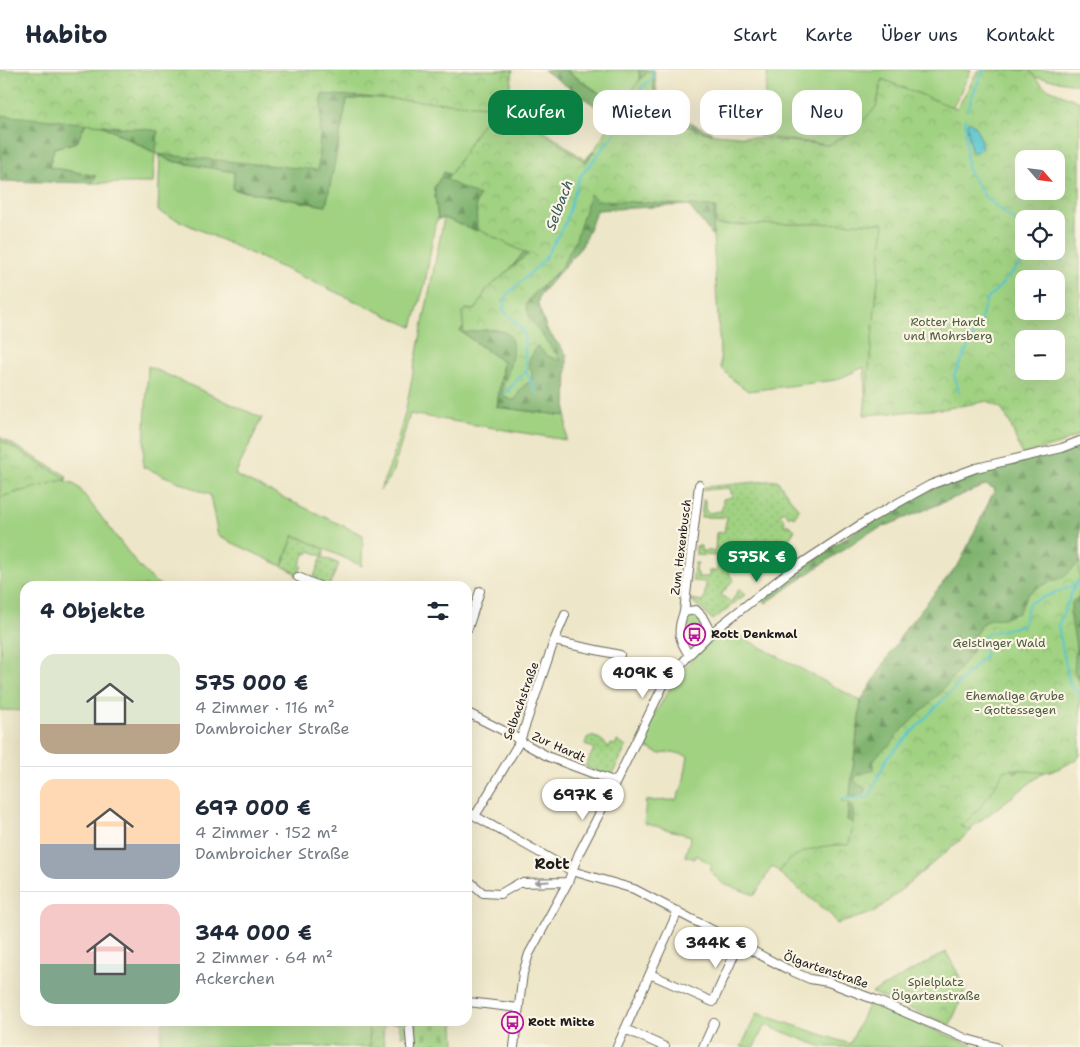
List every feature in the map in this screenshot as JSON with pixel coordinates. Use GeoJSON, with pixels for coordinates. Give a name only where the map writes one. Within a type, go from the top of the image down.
{"type":"FeatureCollection","features":[{"type":"Feature","properties":{"kind":"street"},"geometry":{"type":"LineString","coordinates":[[514,1047],[523,973],[529,954],[568,882],[579,853],[663,686],[688,655],[712,633],[790,571],[869,518],[930,484],[976,468],[1062,448],[1080,441]]}},
{"type":"Feature","properties":{"kind":"street","name":"Zum Hexenbusch"},"geometry":{"type":"LineString","coordinates":[[688,655],[680,642],[680,630],[684,612],[699,485]]}},
{"type":"Feature","properties":{"kind":"street"},"geometry":{"type":"LineString","coordinates":[[298,577],[307,581]]}},
{"type":"Feature","properties":{"kind":"street"},"geometry":{"type":"LineString","coordinates":[[472,616],[480,591]]}},
{"type":"Feature","properties":{"kind":"street","name":"Zum Hexenbusch"},"geometry":{"type":"LineString","coordinates":[[684,612],[696,610],[712,633]]}},
{"type":"Feature","properties":{"kind":"street","name":"Selbachstraße"},"geometry":{"type":"LineString","coordinates":[[472,813],[520,741],[554,641],[565,615]]}},
{"type":"Feature","properties":{"kind":"street"},"geometry":{"type":"LineString","coordinates":[[554,641],[620,654]]}},
{"type":"Feature","properties":{"kind":"street","name":"Zur Hardt"},"geometry":{"type":"LineString","coordinates":[[472,715],[512,735],[549,757],[616,782]]}},
{"type":"Feature","properties":{"kind":"street","name":"Ölgartenstraße"},"geometry":{"type":"LineString","coordinates":[[472,815],[572,871],[634,889],[740,944],[774,964],[810,979],[823,981],[864,995],[967,1039],[996,1047]]}},
{"type":"Feature","properties":{"kind":"street"},"geometry":{"type":"LineString","coordinates":[[472,883],[483,893],[500,894],[519,883],[568,882]]}},
{"type":"Feature","properties":{"kind":"street"},"geometry":{"type":"LineString","coordinates":[[617,1047],[678,911]]}},
{"type":"Feature","properties":{"kind":"street"},"geometry":{"type":"LineString","coordinates":[[650,974],[713,1002],[740,944]]}},
{"type":"Feature","properties":{"kind":"street"},"geometry":{"type":"LineString","coordinates":[[472,1002],[519,1008]]}},
{"type":"Feature","properties":{"kind":"street"},"geometry":{"type":"LineString","coordinates":[[703,1047],[714,1023]]}},
{"type":"Feature","properties":{"kind":"street"},"geometry":{"type":"LineString","coordinates":[[409,1026],[411,1047]]}},
{"type":"Feature","properties":{"kind":"street"},"geometry":{"type":"LineString","coordinates":[[625,1028],[666,1047]]}},
{"type":"Feature","properties":{"kind":"green space"},"geometry":{"type":"Polygon","coordinates":[[[0,70],[406,92],[347,100],[326,206],[233,189],[234,172],[171,161],[88,118],[77,142],[54,148],[49,167],[96,176],[92,183],[0,181],[0,70]]]}},
{"type":"Feature","properties":{"kind":"green space","name":"Rotter Hardt und Mohrsberg"},"geometry":{"type":"Polygon","coordinates":[[[0,70],[513,70],[511,84],[507,90],[488,90],[488,106],[322,94],[318,170],[156,154],[158,131],[0,115],[0,70]]]}},
{"type":"Feature","properties":{"kind":"green space"},"geometry":{"type":"Polygon","coordinates":[[[544,70],[565,70],[594,90],[593,105],[583,97],[583,90],[572,90],[544,70]]]}},
{"type":"Feature","properties":{"kind":"green space"},"geometry":{"type":"Polygon","coordinates":[[[566,70],[639,70],[640,83],[635,90],[595,90],[566,70]]]}},
{"type":"Feature","properties":{"kind":"green space"},"geometry":{"type":"Polygon","coordinates":[[[639,70],[654,70],[657,90],[635,90],[640,83],[639,70]]]}},
{"type":"Feature","properties":{"kind":"green space","name":"Rotter Hardt und Mohrsberg"},"geometry":{"type":"Polygon","coordinates":[[[649,70],[652,70],[654,90],[632,90],[649,70]]]}},
{"type":"Feature","properties":{"kind":"green space"},"geometry":{"type":"Polygon","coordinates":[[[768,70],[971,70],[954,105],[909,156],[760,136],[782,135],[782,90],[766,90],[768,70]]]}},
{"type":"Feature","properties":{"kind":"green space","name":"Rotter Hardt und Mohrsberg"},"geometry":{"type":"Polygon","coordinates":[[[978,70],[1029,70],[1044,87],[1080,102],[1080,434],[1062,443],[1022,455],[1010,423],[1001,408],[988,401],[943,409],[864,415],[884,223],[716,225],[716,207],[597,200],[590,194],[575,242],[560,269],[534,293],[526,305],[530,319],[561,361],[548,356],[537,346],[528,362],[532,373],[531,381],[521,388],[516,399],[511,400],[503,395],[503,385],[512,354],[512,344],[509,336],[497,330],[464,333],[462,312],[465,309],[473,310],[477,308],[486,290],[528,254],[477,229],[476,204],[479,196],[447,180],[488,117],[488,135],[548,135],[586,163],[604,135],[690,135],[690,127],[700,131],[700,135],[726,135],[829,145],[847,135],[862,135],[862,122],[876,107],[882,79],[955,108],[958,107],[978,70]]]}},
{"type":"Feature","properties":{"kind":"green space"},"geometry":{"type":"Polygon","coordinates":[[[999,70],[1080,70],[1080,85],[999,70]]]}},
{"type":"Feature","properties":{"kind":"green space"},"geometry":{"type":"Polygon","coordinates":[[[406,92],[488,96],[488,135],[551,135],[585,160],[524,252],[460,331],[503,362],[497,407],[566,416],[566,440],[410,414],[392,474],[380,490],[392,460],[405,413],[444,218],[477,231],[444,172],[434,188],[438,219],[435,224],[425,284],[412,327],[158,211],[160,155],[171,161],[234,172],[234,190],[325,206],[347,100],[406,92]]]}},
{"type":"Feature","properties":{"kind":"green space"},"geometry":{"type":"Polygon","coordinates":[[[88,118],[155,153],[153,183],[92,183],[95,176],[49,167],[54,148],[77,142],[88,118]]]}},
{"type":"Feature","properties":{"kind":"green space"},"geometry":{"type":"Polygon","coordinates":[[[690,122],[700,127],[700,135],[718,136],[713,236],[688,205],[597,210],[582,246],[539,296],[538,304],[547,330],[567,355],[566,416],[497,407],[503,362],[460,331],[524,252],[585,160],[606,135],[690,135],[690,122]]]}},
{"type":"Feature","properties":{"kind":"green space"},"geometry":{"type":"Polygon","coordinates":[[[444,172],[487,191],[477,231],[444,218],[438,219],[434,188],[444,172]]]}},
{"type":"Feature","properties":{"kind":"green space"},"geometry":{"type":"Polygon","coordinates":[[[715,199],[917,223],[930,390],[922,410],[866,414],[864,367],[836,380],[748,391],[721,368],[713,236],[715,199]]]}},
{"type":"Feature","properties":{"kind":"green space"},"geometry":{"type":"Polygon","coordinates":[[[148,366],[262,418],[235,475],[363,535],[362,566],[294,535],[282,566],[218,536],[210,495],[143,467],[148,366]]]}},
{"type":"Feature","properties":{"kind":"green space"},"geometry":{"type":"Polygon","coordinates":[[[0,437],[67,476],[65,481],[73,483],[79,488],[138,565],[154,581],[20,581],[20,711],[0,710],[0,437]]]}},
{"type":"Feature","properties":{"kind":"green space"},"geometry":{"type":"Polygon","coordinates":[[[0,440],[67,479],[0,497],[0,440]]]}},
{"type":"Feature","properties":{"kind":"green space","name":"Geistinger Wald"},"geometry":{"type":"Polygon","coordinates":[[[1080,448],[1080,716],[1039,757],[1015,773],[949,709],[910,845],[847,820],[861,701],[906,628],[960,562],[995,489],[986,485],[866,534],[766,603],[761,598],[802,565],[895,507],[934,488],[986,471],[1080,448]]]}},
{"type":"Feature","properties":{"kind":"green space"},"geometry":{"type":"Polygon","coordinates":[[[777,480],[799,510],[794,517],[791,515],[789,517],[784,511],[780,514],[785,520],[784,526],[787,524],[795,530],[786,544],[794,558],[779,570],[775,565],[782,560],[780,556],[785,552],[778,543],[764,553],[756,540],[754,543],[764,559],[762,561],[757,555],[745,563],[742,562],[738,569],[733,566],[728,571],[733,580],[721,595],[731,602],[740,588],[746,594],[713,620],[690,599],[704,601],[706,582],[692,581],[695,563],[698,563],[696,572],[698,577],[709,577],[709,571],[717,571],[718,556],[696,555],[696,546],[701,546],[701,551],[715,551],[716,533],[724,532],[727,517],[701,517],[703,500],[705,500],[705,509],[708,513],[721,511],[723,499],[732,497],[730,488],[703,490],[704,487],[777,480]]]}},
{"type":"Feature","properties":{"kind":"green space"},"geometry":{"type":"Polygon","coordinates":[[[294,535],[325,549],[323,557],[339,564],[331,581],[312,581],[322,556],[310,551],[308,554],[305,552],[300,565],[302,566],[297,576],[295,575],[296,573],[282,566],[294,535]]]}},
{"type":"Feature","properties":{"kind":"green space","name":"Ehemalige Grube - Gottessegen"},"geometry":{"type":"Polygon","coordinates":[[[1080,562],[1080,595],[1073,601],[1070,613],[1076,646],[1074,671],[1080,682],[1080,756],[1056,770],[1036,772],[1013,769],[1004,771],[980,808],[960,826],[972,830],[875,912],[837,924],[832,916],[779,873],[784,865],[791,859],[809,850],[819,847],[848,845],[853,824],[853,813],[851,804],[841,801],[865,792],[865,788],[854,781],[856,776],[873,770],[873,763],[878,754],[938,695],[956,674],[973,650],[975,635],[982,624],[990,619],[1003,618],[1018,613],[1028,594],[1040,586],[1064,577],[1080,562]]]}},
{"type":"Feature","properties":{"kind":"green space"},"geometry":{"type":"Polygon","coordinates":[[[690,614],[695,614],[701,619],[704,627],[686,641],[684,627],[690,614]]]}},
{"type":"Feature","properties":{"kind":"green space"},"geometry":{"type":"Polygon","coordinates":[[[725,628],[861,701],[847,820],[905,745],[1039,757],[1080,745],[930,859],[834,915],[772,866],[755,895],[723,884],[710,871],[712,865],[696,855],[695,859],[685,856],[691,836],[644,823],[646,801],[676,800],[683,785],[688,756],[673,752],[660,754],[639,744],[675,681],[698,653],[725,628]]]}},
{"type":"Feature","properties":{"kind":"green space"},"geometry":{"type":"Polygon","coordinates":[[[591,736],[600,739],[609,747],[611,744],[615,745],[617,741],[626,747],[611,777],[585,767],[594,749],[585,744],[587,738],[591,736]]]}},
{"type":"Feature","properties":{"kind":"green space","name":"Spielplatz Ölgartenstraße"},"geometry":{"type":"Polygon","coordinates":[[[946,952],[966,988],[950,1025],[872,993],[946,952]]]}},
{"type":"Feature","properties":{"kind":"green space"},"geometry":{"type":"Polygon","coordinates":[[[869,1003],[976,1047],[822,1047],[765,1025],[754,1047],[741,1047],[757,1013],[850,1044],[869,1003]]]}},
{"type":"Feature","properties":{"kind":"green space"},"geometry":{"type":"Polygon","coordinates":[[[162,1026],[368,1026],[370,1047],[159,1047],[162,1026]]]}},
{"type":"Feature","properties":{"kind":"green space"},"geometry":{"type":"Polygon","coordinates":[[[368,1026],[384,1026],[383,1039],[386,1047],[370,1047],[368,1026]]]}},
{"type":"Feature","properties":{"kind":"green space"},"geometry":{"type":"Polygon","coordinates":[[[399,1026],[405,1026],[406,1035],[401,1036],[399,1026]]]}},
{"type":"Feature","properties":{"kind":"green space"},"geometry":{"type":"Polygon","coordinates":[[[411,1026],[454,1026],[455,1047],[413,1047],[411,1026]]]}},
{"type":"Feature","properties":{"kind":"water"},"geometry":{"type":"Polygon","coordinates":[[[969,121],[977,130],[981,142],[982,149],[975,153],[971,151],[967,125],[969,121]]]}},
{"type":"Feature","properties":{"kind":"waterway","name":"Selbach"},"geometry":{"type":"LineString","coordinates":[[504,394],[526,371],[524,331],[503,310],[507,295],[544,260],[565,224],[579,178],[609,141],[645,84],[654,77],[652,70]]}},
{"type":"Feature","properties":{"kind":"waterway"},"geometry":{"type":"LineString","coordinates":[[968,110],[984,70]]}},
{"type":"Feature","properties":{"kind":"waterway"},"geometry":{"type":"LineString","coordinates":[[965,119],[967,168],[985,197],[1015,221]]}},
{"type":"Feature","properties":{"kind":"waterway"},"geometry":{"type":"LineString","coordinates":[[959,392],[954,375],[980,323],[986,301],[1024,260]]}},
{"type":"Feature","properties":{"kind":"waterway"},"geometry":{"type":"LineString","coordinates":[[526,371],[536,393]]}},
{"type":"Feature","properties":{"kind":"waterway"},"geometry":{"type":"LineString","coordinates":[[1080,578],[1075,585],[1058,626],[1070,685],[1080,695]]}},
{"type":"Feature","properties":{"kind":"waterway"},"geometry":{"type":"LineString","coordinates":[[841,799],[869,797],[887,758],[985,656],[986,634],[1023,625],[1029,603],[1075,585]]}},
{"type":"Feature","properties":{"kind":"place","name":"Rott Denkmal"},"geometry":{"type":"Point","coordinates":[695,634]}},
{"type":"Feature","properties":{"kind":"place","name":"Rott Mitte"},"geometry":{"type":"Point","coordinates":[512,1022]}},
{"type":"Feature","properties":{"kind":"district","name":"Rott"},"geometry":{"type":"Point","coordinates":[552,864]}}]}
